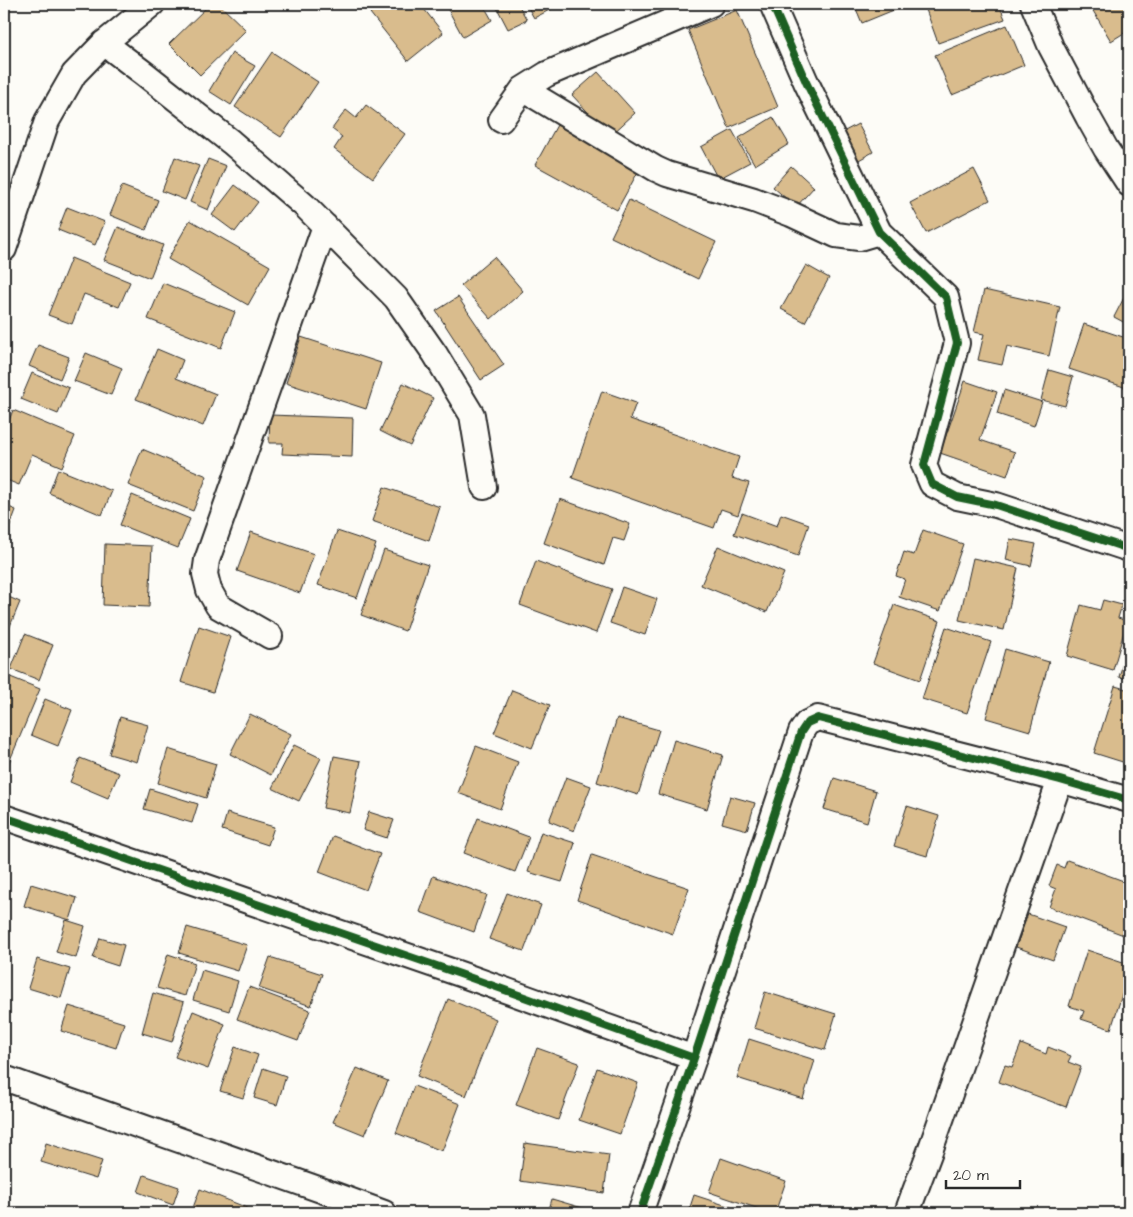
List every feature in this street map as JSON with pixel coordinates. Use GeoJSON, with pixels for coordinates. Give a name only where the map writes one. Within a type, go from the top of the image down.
{"type":"FeatureCollection","features":[{"type":"Feature","properties":{"kind":"street"},"geometry":{"type":"LineString","coordinates":[[4,249],[47,121],[74,74],[104,43],[152,4]]}},
{"type":"Feature","properties":{"kind":"street"},"geometry":{"type":"LineString","coordinates":[[501,120],[524,89],[547,74],[711,4]]}},
{"type":"Feature","properties":{"kind":"street"},"geometry":{"type":"LineString","coordinates":[[772,4],[806,82],[879,232],[946,297],[957,344],[924,465],[932,484],[957,498],[996,505],[1129,549]]}},
{"type":"Feature","properties":{"kind":"street"},"geometry":{"type":"LineString","coordinates":[[1033,4],[1051,47],[1083,108],[1106,149],[1129,184]]}},
{"type":"Feature","properties":{"kind":"street"},"geometry":{"type":"LineString","coordinates":[[104,43],[231,142],[305,206],[396,298],[435,354],[472,415],[484,486]]}},
{"type":"Feature","properties":{"kind":"street"},"geometry":{"type":"LineString","coordinates":[[524,89],[667,174],[754,200],[791,214],[836,235],[859,238],[879,232]]}},
{"type":"Feature","properties":{"kind":"street"},"geometry":{"type":"LineString","coordinates":[[270,636],[218,606],[209,590],[206,574],[207,560],[325,226]]}},
{"type":"Feature","properties":{"kind":"street"},"geometry":{"type":"LineString","coordinates":[[640,1213],[694,1058],[801,732],[807,723],[818,718],[1060,780],[1129,800]]}},
{"type":"Feature","properties":{"kind":"street"},"geometry":{"type":"LineString","coordinates":[[908,1213],[1060,780]]}},
{"type":"Feature","properties":{"kind":"street"},"geometry":{"type":"LineString","coordinates":[[4,818],[460,974],[694,1058]]}},
{"type":"Feature","properties":{"kind":"street"},"geometry":{"type":"LineString","coordinates":[[4,1078],[384,1213]]}},
{"type":"Feature","properties":{"kind":"building"},"geometry":{"type":"Polygon","coordinates":[[[4,4],[11,4],[6,18],[4,17],[4,4]]]}},
{"type":"Feature","properties":{"kind":"building"},"geometry":{"type":"Polygon","coordinates":[[[210,4],[219,4],[246,30],[200,75],[169,44],[210,4]]]}},
{"type":"Feature","properties":{"kind":"building"},"geometry":{"type":"Polygon","coordinates":[[[382,4],[420,4],[443,33],[408,61],[370,13],[382,4]]]}},
{"type":"Feature","properties":{"kind":"building"},"geometry":{"type":"Polygon","coordinates":[[[445,4],[483,4],[492,20],[463,37],[445,4]]]}},
{"type":"Feature","properties":{"kind":"building"},"geometry":{"type":"Polygon","coordinates":[[[495,4],[518,4],[527,20],[508,29],[495,4]]]}},
{"type":"Feature","properties":{"kind":"building"},"geometry":{"type":"Polygon","coordinates":[[[526,4],[561,4],[534,18],[526,4]]]}},
{"type":"Feature","properties":{"kind":"building"},"geometry":{"type":"Polygon","coordinates":[[[854,4],[900,4],[901,7],[862,23],[854,4]]]}},
{"type":"Feature","properties":{"kind":"building"},"geometry":{"type":"Polygon","coordinates":[[[924,4],[999,4],[1005,19],[938,43],[924,4]]]}},
{"type":"Feature","properties":{"kind":"building"},"geometry":{"type":"Polygon","coordinates":[[[1089,4],[1129,4],[1129,30],[1111,41],[1089,4]]]}},
{"type":"Feature","properties":{"kind":"building"},"geometry":{"type":"Polygon","coordinates":[[[737,10],[778,107],[729,128],[688,30],[737,10]]]}},
{"type":"Feature","properties":{"kind":"building"},"geometry":{"type":"Polygon","coordinates":[[[1007,25],[1024,65],[952,95],[935,55],[1007,25]]]}},
{"type":"Feature","properties":{"kind":"building"},"geometry":{"type":"Polygon","coordinates":[[[272,52],[318,82],[281,137],[235,107],[272,52]]]}},
{"type":"Feature","properties":{"kind":"building"},"geometry":{"type":"Polygon","coordinates":[[[232,53],[255,66],[231,105],[209,91],[232,53]]]}},
{"type":"Feature","properties":{"kind":"building"},"geometry":{"type":"Polygon","coordinates":[[[598,72],[635,113],[610,136],[572,95],[598,72]]]}},
{"type":"Feature","properties":{"kind":"building"},"geometry":{"type":"Polygon","coordinates":[[[366,105],[405,134],[373,178],[334,149],[342,137],[332,129],[346,110],[356,118],[366,105]]]}},
{"type":"Feature","properties":{"kind":"building"},"geometry":{"type":"Polygon","coordinates":[[[773,117],[789,144],[755,165],[739,138],[773,117]]]}},
{"type":"Feature","properties":{"kind":"building"},"geometry":{"type":"Polygon","coordinates":[[[858,124],[873,152],[857,161],[841,133],[858,124]]]}},
{"type":"Feature","properties":{"kind":"building"},"geometry":{"type":"Polygon","coordinates":[[[557,125],[639,170],[617,210],[535,165],[557,125]]]}},
{"type":"Feature","properties":{"kind":"building"},"geometry":{"type":"Polygon","coordinates":[[[732,130],[750,162],[718,179],[701,147],[732,130]]]}},
{"type":"Feature","properties":{"kind":"building"},"geometry":{"type":"Polygon","coordinates":[[[175,157],[199,166],[185,200],[162,191],[175,157]]]}},
{"type":"Feature","properties":{"kind":"building"},"geometry":{"type":"Polygon","coordinates":[[[208,159],[226,166],[208,210],[190,202],[208,159]]]}},
{"type":"Feature","properties":{"kind":"building"},"geometry":{"type":"Polygon","coordinates":[[[791,166],[814,187],[796,207],[773,187],[791,166]]]}},
{"type":"Feature","properties":{"kind":"building"},"geometry":{"type":"Polygon","coordinates":[[[974,169],[990,200],[926,233],[910,203],[974,169]]]}},
{"type":"Feature","properties":{"kind":"building"},"geometry":{"type":"Polygon","coordinates":[[[235,185],[258,202],[235,232],[212,215],[235,185]]]}},
{"type":"Feature","properties":{"kind":"building"},"geometry":{"type":"Polygon","coordinates":[[[122,186],[158,200],[146,230],[110,215],[122,186]]]}},
{"type":"Feature","properties":{"kind":"building"},"geometry":{"type":"Polygon","coordinates":[[[629,200],[716,242],[698,279],[611,237],[629,200]]]}},
{"type":"Feature","properties":{"kind":"building"},"geometry":{"type":"Polygon","coordinates":[[[67,207],[105,222],[95,245],[58,230],[67,207]]]}},
{"type":"Feature","properties":{"kind":"building"},"geometry":{"type":"Polygon","coordinates":[[[190,220],[270,266],[248,305],[168,259],[190,220]]]}},
{"type":"Feature","properties":{"kind":"building"},"geometry":{"type":"Polygon","coordinates":[[[118,227],[163,245],[150,278],[104,260],[118,227]]]}},
{"type":"Feature","properties":{"kind":"building"},"geometry":{"type":"Polygon","coordinates":[[[494,257],[523,291],[491,319],[461,285],[494,257]]]}},
{"type":"Feature","properties":{"kind":"building"},"geometry":{"type":"Polygon","coordinates":[[[71,258],[130,282],[119,307],[84,294],[72,324],[48,315],[71,258]]]}},
{"type":"Feature","properties":{"kind":"building"},"geometry":{"type":"Polygon","coordinates":[[[806,265],[829,278],[805,322],[781,309],[806,265]]]}},
{"type":"Feature","properties":{"kind":"building"},"geometry":{"type":"Polygon","coordinates":[[[163,283],[235,312],[221,348],[148,319],[163,283]]]}},
{"type":"Feature","properties":{"kind":"building"},"geometry":{"type":"Polygon","coordinates":[[[1129,288],[1129,325],[1114,317],[1129,288]]]}},
{"type":"Feature","properties":{"kind":"building"},"geometry":{"type":"Polygon","coordinates":[[[984,290],[1060,307],[1049,356],[1007,346],[1002,365],[978,360],[984,334],[974,332],[984,290]]]}},
{"type":"Feature","properties":{"kind":"building"},"geometry":{"type":"Polygon","coordinates":[[[458,297],[504,365],[481,380],[436,311],[458,297]]]}},
{"type":"Feature","properties":{"kind":"building"},"geometry":{"type":"Polygon","coordinates":[[[1084,324],[1129,339],[1129,382],[1127,388],[1069,369],[1084,324]]]}},
{"type":"Feature","properties":{"kind":"building"},"geometry":{"type":"Polygon","coordinates":[[[301,337],[381,363],[366,409],[286,383],[301,337]]]}},
{"type":"Feature","properties":{"kind":"building"},"geometry":{"type":"Polygon","coordinates":[[[38,345],[69,357],[60,379],[29,366],[38,345]]]}},
{"type":"Feature","properties":{"kind":"building"},"geometry":{"type":"Polygon","coordinates":[[[157,349],[183,360],[176,378],[216,394],[203,426],[136,399],[157,349]]]}},
{"type":"Feature","properties":{"kind":"building"},"geometry":{"type":"Polygon","coordinates":[[[86,353],[122,368],[111,395],[74,381],[86,353]]]}},
{"type":"Feature","properties":{"kind":"building"},"geometry":{"type":"Polygon","coordinates":[[[1049,370],[1073,377],[1065,406],[1041,400],[1049,370]]]}},
{"type":"Feature","properties":{"kind":"building"},"geometry":{"type":"Polygon","coordinates":[[[32,373],[69,388],[58,414],[21,399],[32,373]]]}},
{"type":"Feature","properties":{"kind":"building"},"geometry":{"type":"Polygon","coordinates":[[[965,381],[997,392],[980,440],[1015,452],[1007,476],[940,453],[965,381]]]}},
{"type":"Feature","properties":{"kind":"building"},"geometry":{"type":"Polygon","coordinates":[[[403,383],[433,398],[410,446],[380,431],[403,383]]]}},
{"type":"Feature","properties":{"kind":"building"},"geometry":{"type":"Polygon","coordinates":[[[1004,390],[1042,402],[1034,426],[997,414],[1004,390]]]}},
{"type":"Feature","properties":{"kind":"building"},"geometry":{"type":"Polygon","coordinates":[[[602,391],[636,403],[630,419],[739,457],[732,478],[749,483],[738,515],[721,509],[714,528],[572,478],[602,391]]]}},
{"type":"Feature","properties":{"kind":"building"},"geometry":{"type":"Polygon","coordinates":[[[13,410],[75,436],[62,467],[32,454],[19,485],[4,479],[4,433],[13,410]]]}},
{"type":"Feature","properties":{"kind":"building"},"geometry":{"type":"Polygon","coordinates":[[[270,415],[353,418],[352,457],[282,454],[283,443],[269,443],[270,415]]]}},
{"type":"Feature","properties":{"kind":"building"},"geometry":{"type":"Polygon","coordinates":[[[142,449],[207,476],[193,511],[128,485],[142,449]]]}},
{"type":"Feature","properties":{"kind":"building"},"geometry":{"type":"Polygon","coordinates":[[[58,469],[112,491],[102,515],[49,493],[58,469]]]}},
{"type":"Feature","properties":{"kind":"building"},"geometry":{"type":"Polygon","coordinates":[[[384,487],[440,507],[429,541],[372,521],[384,487]]]}},
{"type":"Feature","properties":{"kind":"building"},"geometry":{"type":"Polygon","coordinates":[[[132,495],[190,519],[178,548],[120,525],[132,495]]]}},
{"type":"Feature","properties":{"kind":"building"},"geometry":{"type":"Polygon","coordinates":[[[560,499],[630,524],[624,541],[613,538],[604,565],[544,543],[560,499]]]}},
{"type":"Feature","properties":{"kind":"building"},"geometry":{"type":"Polygon","coordinates":[[[4,505],[16,510],[7,534],[4,532],[4,505]]]}},
{"type":"Feature","properties":{"kind":"building"},"geometry":{"type":"Polygon","coordinates":[[[742,513],[777,526],[781,514],[809,524],[798,556],[734,534],[742,513]]]}},
{"type":"Feature","properties":{"kind":"building"},"geometry":{"type":"Polygon","coordinates":[[[923,530],[963,544],[940,611],[899,597],[905,579],[896,576],[904,552],[914,555],[923,530]]]}},
{"type":"Feature","properties":{"kind":"building"},"geometry":{"type":"Polygon","coordinates":[[[337,531],[376,544],[357,598],[318,585],[337,531]]]}},
{"type":"Feature","properties":{"kind":"building"},"geometry":{"type":"Polygon","coordinates":[[[251,532],[314,554],[300,593],[237,571],[251,532]]]}},
{"type":"Feature","properties":{"kind":"building"},"geometry":{"type":"Polygon","coordinates":[[[1010,539],[1036,544],[1031,566],[1006,560],[1010,539]]]}},
{"type":"Feature","properties":{"kind":"building"},"geometry":{"type":"Polygon","coordinates":[[[105,544],[152,546],[149,607],[103,605],[105,544]]]}},
{"type":"Feature","properties":{"kind":"building"},"geometry":{"type":"Polygon","coordinates":[[[718,546],[784,573],[767,612],[701,585],[718,546]]]}},
{"type":"Feature","properties":{"kind":"building"},"geometry":{"type":"Polygon","coordinates":[[[384,550],[428,565],[405,631],[361,615],[384,550]]]}},
{"type":"Feature","properties":{"kind":"building"},"geometry":{"type":"Polygon","coordinates":[[[973,558],[1018,568],[1004,630],[959,620],[973,558]]]}},
{"type":"Feature","properties":{"kind":"building"},"geometry":{"type":"Polygon","coordinates":[[[536,561],[612,589],[596,633],[520,605],[536,561]]]}},
{"type":"Feature","properties":{"kind":"building"},"geometry":{"type":"Polygon","coordinates":[[[622,587],[657,599],[645,635],[610,623],[622,587]]]}},
{"type":"Feature","properties":{"kind":"building"},"geometry":{"type":"Polygon","coordinates":[[[4,595],[20,602],[8,631],[4,629],[4,595]]]}},
{"type":"Feature","properties":{"kind":"building"},"geometry":{"type":"Polygon","coordinates":[[[1103,600],[1122,605],[1118,618],[1127,621],[1113,670],[1067,656],[1081,605],[1100,610],[1103,600]]]}},
{"type":"Feature","properties":{"kind":"building"},"geometry":{"type":"Polygon","coordinates":[[[894,605],[940,621],[920,680],[873,663],[894,605]]]}},
{"type":"Feature","properties":{"kind":"building"},"geometry":{"type":"Polygon","coordinates":[[[199,626],[231,637],[213,692],[181,682],[199,626]]]}},
{"type":"Feature","properties":{"kind":"building"},"geometry":{"type":"Polygon","coordinates":[[[946,627],[991,642],[967,713],[922,699],[946,627]]]}},
{"type":"Feature","properties":{"kind":"building"},"geometry":{"type":"Polygon","coordinates":[[[25,634],[53,645],[39,680],[11,669],[25,634]]]}},
{"type":"Feature","properties":{"kind":"building"},"geometry":{"type":"Polygon","coordinates":[[[1129,642],[1129,679],[1119,677],[1129,642]]]}},
{"type":"Feature","properties":{"kind":"building"},"geometry":{"type":"Polygon","coordinates":[[[1005,649],[1049,662],[1030,731],[986,718],[1005,649]]]}},
{"type":"Feature","properties":{"kind":"building"},"geometry":{"type":"Polygon","coordinates":[[[8,676],[40,689],[7,767],[4,766],[4,687],[8,676]]]}},
{"type":"Feature","properties":{"kind":"building"},"geometry":{"type":"Polygon","coordinates":[[[1115,686],[1129,690],[1129,764],[1094,753],[1115,686]]]}},
{"type":"Feature","properties":{"kind":"building"},"geometry":{"type":"Polygon","coordinates":[[[512,690],[550,705],[532,748],[494,733],[512,690]]]}},
{"type":"Feature","properties":{"kind":"building"},"geometry":{"type":"Polygon","coordinates":[[[45,699],[72,710],[58,746],[31,735],[45,699]]]}},
{"type":"Feature","properties":{"kind":"building"},"geometry":{"type":"Polygon","coordinates":[[[250,714],[291,734],[271,775],[230,754],[250,714]]]}},
{"type":"Feature","properties":{"kind":"building"},"geometry":{"type":"Polygon","coordinates":[[[120,717],[148,725],[137,762],[109,754],[120,717]]]}},
{"type":"Feature","properties":{"kind":"building"},"geometry":{"type":"Polygon","coordinates":[[[617,718],[659,730],[638,795],[597,782],[617,718]]]}},
{"type":"Feature","properties":{"kind":"building"},"geometry":{"type":"Polygon","coordinates":[[[674,740],[723,755],[707,809],[658,794],[674,740]]]}},
{"type":"Feature","properties":{"kind":"building"},"geometry":{"type":"Polygon","coordinates":[[[294,745],[321,758],[299,801],[272,788],[294,745]]]}},
{"type":"Feature","properties":{"kind":"building"},"geometry":{"type":"Polygon","coordinates":[[[476,746],[518,762],[500,809],[458,793],[476,746]]]}},
{"type":"Feature","properties":{"kind":"building"},"geometry":{"type":"Polygon","coordinates":[[[168,749],[216,764],[206,798],[158,783],[168,749]]]}},
{"type":"Feature","properties":{"kind":"building"},"geometry":{"type":"Polygon","coordinates":[[[334,756],[361,761],[350,813],[323,808],[334,756]]]}},
{"type":"Feature","properties":{"kind":"building"},"geometry":{"type":"Polygon","coordinates":[[[80,758],[119,773],[108,798],[70,782],[80,758]]]}},
{"type":"Feature","properties":{"kind":"building"},"geometry":{"type":"Polygon","coordinates":[[[566,777],[591,786],[574,831],[549,821],[566,777]]]}},
{"type":"Feature","properties":{"kind":"building"},"geometry":{"type":"Polygon","coordinates":[[[834,778],[876,791],[867,822],[824,809],[834,778]]]}},
{"type":"Feature","properties":{"kind":"building"},"geometry":{"type":"Polygon","coordinates":[[[150,789],[198,804],[192,823],[144,809],[150,789]]]}},
{"type":"Feature","properties":{"kind":"building"},"geometry":{"type":"Polygon","coordinates":[[[730,796],[755,803],[747,830],[722,823],[730,796]]]}},
{"type":"Feature","properties":{"kind":"building"},"geometry":{"type":"Polygon","coordinates":[[[907,806],[939,816],[927,856],[894,846],[907,806]]]}},
{"type":"Feature","properties":{"kind":"building"},"geometry":{"type":"Polygon","coordinates":[[[369,812],[394,820],[387,838],[363,830],[369,812]]]}},
{"type":"Feature","properties":{"kind":"building"},"geometry":{"type":"Polygon","coordinates":[[[227,813],[274,827],[268,845],[222,830],[227,813]]]}},
{"type":"Feature","properties":{"kind":"building"},"geometry":{"type":"Polygon","coordinates":[[[478,818],[529,837],[515,872],[464,853],[478,818]]]}},
{"type":"Feature","properties":{"kind":"building"},"geometry":{"type":"Polygon","coordinates":[[[541,832],[575,843],[562,882],[528,872],[541,832]]]}},
{"type":"Feature","properties":{"kind":"building"},"geometry":{"type":"Polygon","coordinates":[[[333,836],[380,854],[366,890],[319,872],[333,836]]]}},
{"type":"Feature","properties":{"kind":"building"},"geometry":{"type":"Polygon","coordinates":[[[592,855],[689,888],[673,934],[577,900],[592,855]]]}},
{"type":"Feature","properties":{"kind":"building"},"geometry":{"type":"Polygon","coordinates":[[[1067,860],[1129,883],[1129,937],[1049,907],[1056,889],[1049,886],[1057,865],[1064,868],[1067,860]]]}},
{"type":"Feature","properties":{"kind":"building"},"geometry":{"type":"Polygon","coordinates":[[[433,876],[487,895],[474,932],[420,912],[433,876]]]}},
{"type":"Feature","properties":{"kind":"building"},"geometry":{"type":"Polygon","coordinates":[[[31,884],[77,898],[70,920],[24,906],[31,884]]]}},
{"type":"Feature","properties":{"kind":"building"},"geometry":{"type":"Polygon","coordinates":[[[507,893],[541,905],[524,951],[489,939],[507,893]]]}},
{"type":"Feature","properties":{"kind":"building"},"geometry":{"type":"Polygon","coordinates":[[[1028,914],[1065,927],[1053,960],[1016,947],[1028,914]]]}},
{"type":"Feature","properties":{"kind":"building"},"geometry":{"type":"Polygon","coordinates":[[[66,920],[85,926],[76,958],[56,952],[66,920]]]}},
{"type":"Feature","properties":{"kind":"building"},"geometry":{"type":"Polygon","coordinates":[[[187,927],[247,945],[238,971],[179,953],[187,927]]]}},
{"type":"Feature","properties":{"kind":"building"},"geometry":{"type":"Polygon","coordinates":[[[100,938],[124,945],[118,966],[93,958],[100,938]]]}},
{"type":"Feature","properties":{"kind":"building"},"geometry":{"type":"Polygon","coordinates":[[[1087,950],[1129,964],[1129,973],[1111,1029],[1081,1019],[1084,1011],[1069,1006],[1087,950]]]}},
{"type":"Feature","properties":{"kind":"building"},"geometry":{"type":"Polygon","coordinates":[[[168,954],[195,963],[185,996],[157,988],[168,954]]]}},
{"type":"Feature","properties":{"kind":"building"},"geometry":{"type":"Polygon","coordinates":[[[270,957],[322,974],[311,1006],[259,988],[270,957]]]}},
{"type":"Feature","properties":{"kind":"building"},"geometry":{"type":"Polygon","coordinates":[[[37,959],[70,969],[61,998],[28,988],[37,959]]]}},
{"type":"Feature","properties":{"kind":"building"},"geometry":{"type":"Polygon","coordinates":[[[202,970],[238,981],[229,1011],[193,1000],[202,970]]]}},
{"type":"Feature","properties":{"kind":"building"},"geometry":{"type":"Polygon","coordinates":[[[249,987],[310,1010],[298,1041],[237,1019],[249,987]]]}},
{"type":"Feature","properties":{"kind":"building"},"geometry":{"type":"Polygon","coordinates":[[[765,992],[836,1014],[825,1050],[754,1028],[765,992]]]}},
{"type":"Feature","properties":{"kind":"building"},"geometry":{"type":"Polygon","coordinates":[[[153,993],[184,1002],[172,1042],[142,1033],[153,993]]]}},
{"type":"Feature","properties":{"kind":"building"},"geometry":{"type":"Polygon","coordinates":[[[448,999],[496,1019],[466,1096],[417,1076],[448,999]]]}},
{"type":"Feature","properties":{"kind":"building"},"geometry":{"type":"Polygon","coordinates":[[[69,1006],[124,1023],[116,1048],[61,1031],[69,1006]]]}},
{"type":"Feature","properties":{"kind":"building"},"geometry":{"type":"Polygon","coordinates":[[[193,1011],[225,1024],[208,1069],[175,1057],[193,1011]]]}},
{"type":"Feature","properties":{"kind":"building"},"geometry":{"type":"Polygon","coordinates":[[[749,1039],[815,1060],[803,1099],[737,1078],[749,1039]]]}},
{"type":"Feature","properties":{"kind":"building"},"geometry":{"type":"Polygon","coordinates":[[[1021,1044],[1046,1054],[1048,1047],[1071,1056],[1068,1062],[1081,1067],[1066,1107],[999,1082],[1005,1065],[1012,1067],[1021,1044]]]}},
{"type":"Feature","properties":{"kind":"building"},"geometry":{"type":"Polygon","coordinates":[[[235,1047],[258,1055],[243,1098],[220,1091],[235,1047]]]}},
{"type":"Feature","properties":{"kind":"building"},"geometry":{"type":"Polygon","coordinates":[[[537,1048],[579,1063],[558,1120],[516,1105],[537,1048]]]}},
{"type":"Feature","properties":{"kind":"building"},"geometry":{"type":"Polygon","coordinates":[[[263,1068],[286,1076],[277,1105],[254,1098],[263,1068]]]}},
{"type":"Feature","properties":{"kind":"building"},"geometry":{"type":"Polygon","coordinates":[[[357,1068],[388,1081],[365,1135],[333,1122],[357,1068]]]}},
{"type":"Feature","properties":{"kind":"building"},"geometry":{"type":"Polygon","coordinates":[[[597,1068],[638,1083],[620,1134],[579,1120],[597,1068]]]}},
{"type":"Feature","properties":{"kind":"building"},"geometry":{"type":"Polygon","coordinates":[[[414,1086],[460,1104],[442,1151],[396,1133],[414,1086]]]}},
{"type":"Feature","properties":{"kind":"building"},"geometry":{"type":"Polygon","coordinates":[[[46,1143],[102,1161],[96,1179],[41,1162],[46,1143]]]}},
{"type":"Feature","properties":{"kind":"building"},"geometry":{"type":"Polygon","coordinates":[[[525,1143],[609,1155],[604,1193],[520,1181],[525,1143]]]}},
{"type":"Feature","properties":{"kind":"building"},"geometry":{"type":"Polygon","coordinates":[[[721,1158],[786,1181],[775,1213],[709,1192],[721,1158]]]}},
{"type":"Feature","properties":{"kind":"building"},"geometry":{"type":"Polygon","coordinates":[[[144,1175],[179,1187],[173,1205],[138,1192],[144,1175]]]}},
{"type":"Feature","properties":{"kind":"building"},"geometry":{"type":"Polygon","coordinates":[[[200,1189],[260,1213],[191,1213],[200,1189]]]}},
{"type":"Feature","properties":{"kind":"building"},"geometry":{"type":"Polygon","coordinates":[[[694,1195],[749,1213],[688,1213],[694,1195]]]}},
{"type":"Feature","properties":{"kind":"building"},"geometry":{"type":"Polygon","coordinates":[[[552,1199],[596,1212],[596,1213],[548,1213],[552,1199]]]}},
{"type":"Feature","properties":{"kind":"cycle path"},"geometry":{"type":"LineString","coordinates":[[772,4],[806,82],[879,232],[946,297],[957,343],[924,465],[932,484],[957,497],[996,505],[1129,549]]}},
{"type":"Feature","properties":{"kind":"cycle path"},"geometry":{"type":"LineString","coordinates":[[640,1213],[694,1058],[801,732],[807,723],[818,718],[1060,780],[1129,800]]}},
{"type":"Feature","properties":{"kind":"cycle path"},"geometry":{"type":"LineString","coordinates":[[4,817],[460,974],[694,1058]]}}]}
